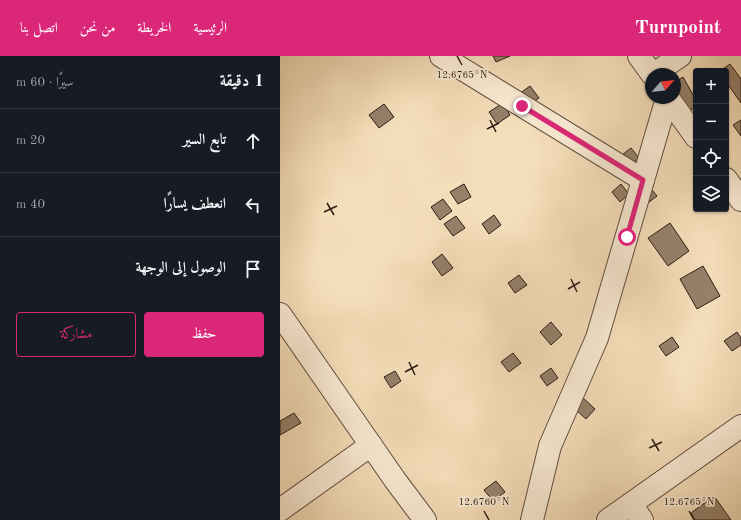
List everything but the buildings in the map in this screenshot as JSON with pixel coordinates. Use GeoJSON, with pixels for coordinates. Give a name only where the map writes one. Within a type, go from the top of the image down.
{"type":"FeatureCollection","features":[{"type":"Feature","properties":{"kind":"street"},"geometry":{"type":"LineString","coordinates":[[441,56],[643,180]]}},
{"type":"Feature","properties":{"kind":"street"},"geometry":{"type":"LineString","coordinates":[[639,56],[648,68]]}},
{"type":"Feature","properties":{"kind":"street"},"geometry":{"type":"LineString","coordinates":[[662,68],[680,56]]}},
{"type":"Feature","properties":{"kind":"street"},"geometry":{"type":"LineString","coordinates":[[532,520],[550,446],[598,338],[666,104]]}},
{"type":"Feature","properties":{"kind":"street"},"geometry":{"type":"LineString","coordinates":[[672,104],[693,133]]}},
{"type":"Feature","properties":{"kind":"street"},"geometry":{"type":"LineString","coordinates":[[729,183],[741,200]]}},
{"type":"Feature","properties":{"kind":"street"},"geometry":{"type":"LineString","coordinates":[[280,314],[425,520]]}},
{"type":"Feature","properties":{"kind":"street"},"geometry":{"type":"LineString","coordinates":[[608,520],[636,512],[741,426]]}},
{"type":"Feature","properties":{"kind":"street"},"geometry":{"type":"LineString","coordinates":[[280,510],[371,445]]}},
{"type":"Feature","properties":{"kind":"route"},"geometry":{"type":"LineString","coordinates":[[522,106],[643,180],[627,237]]}}]}
